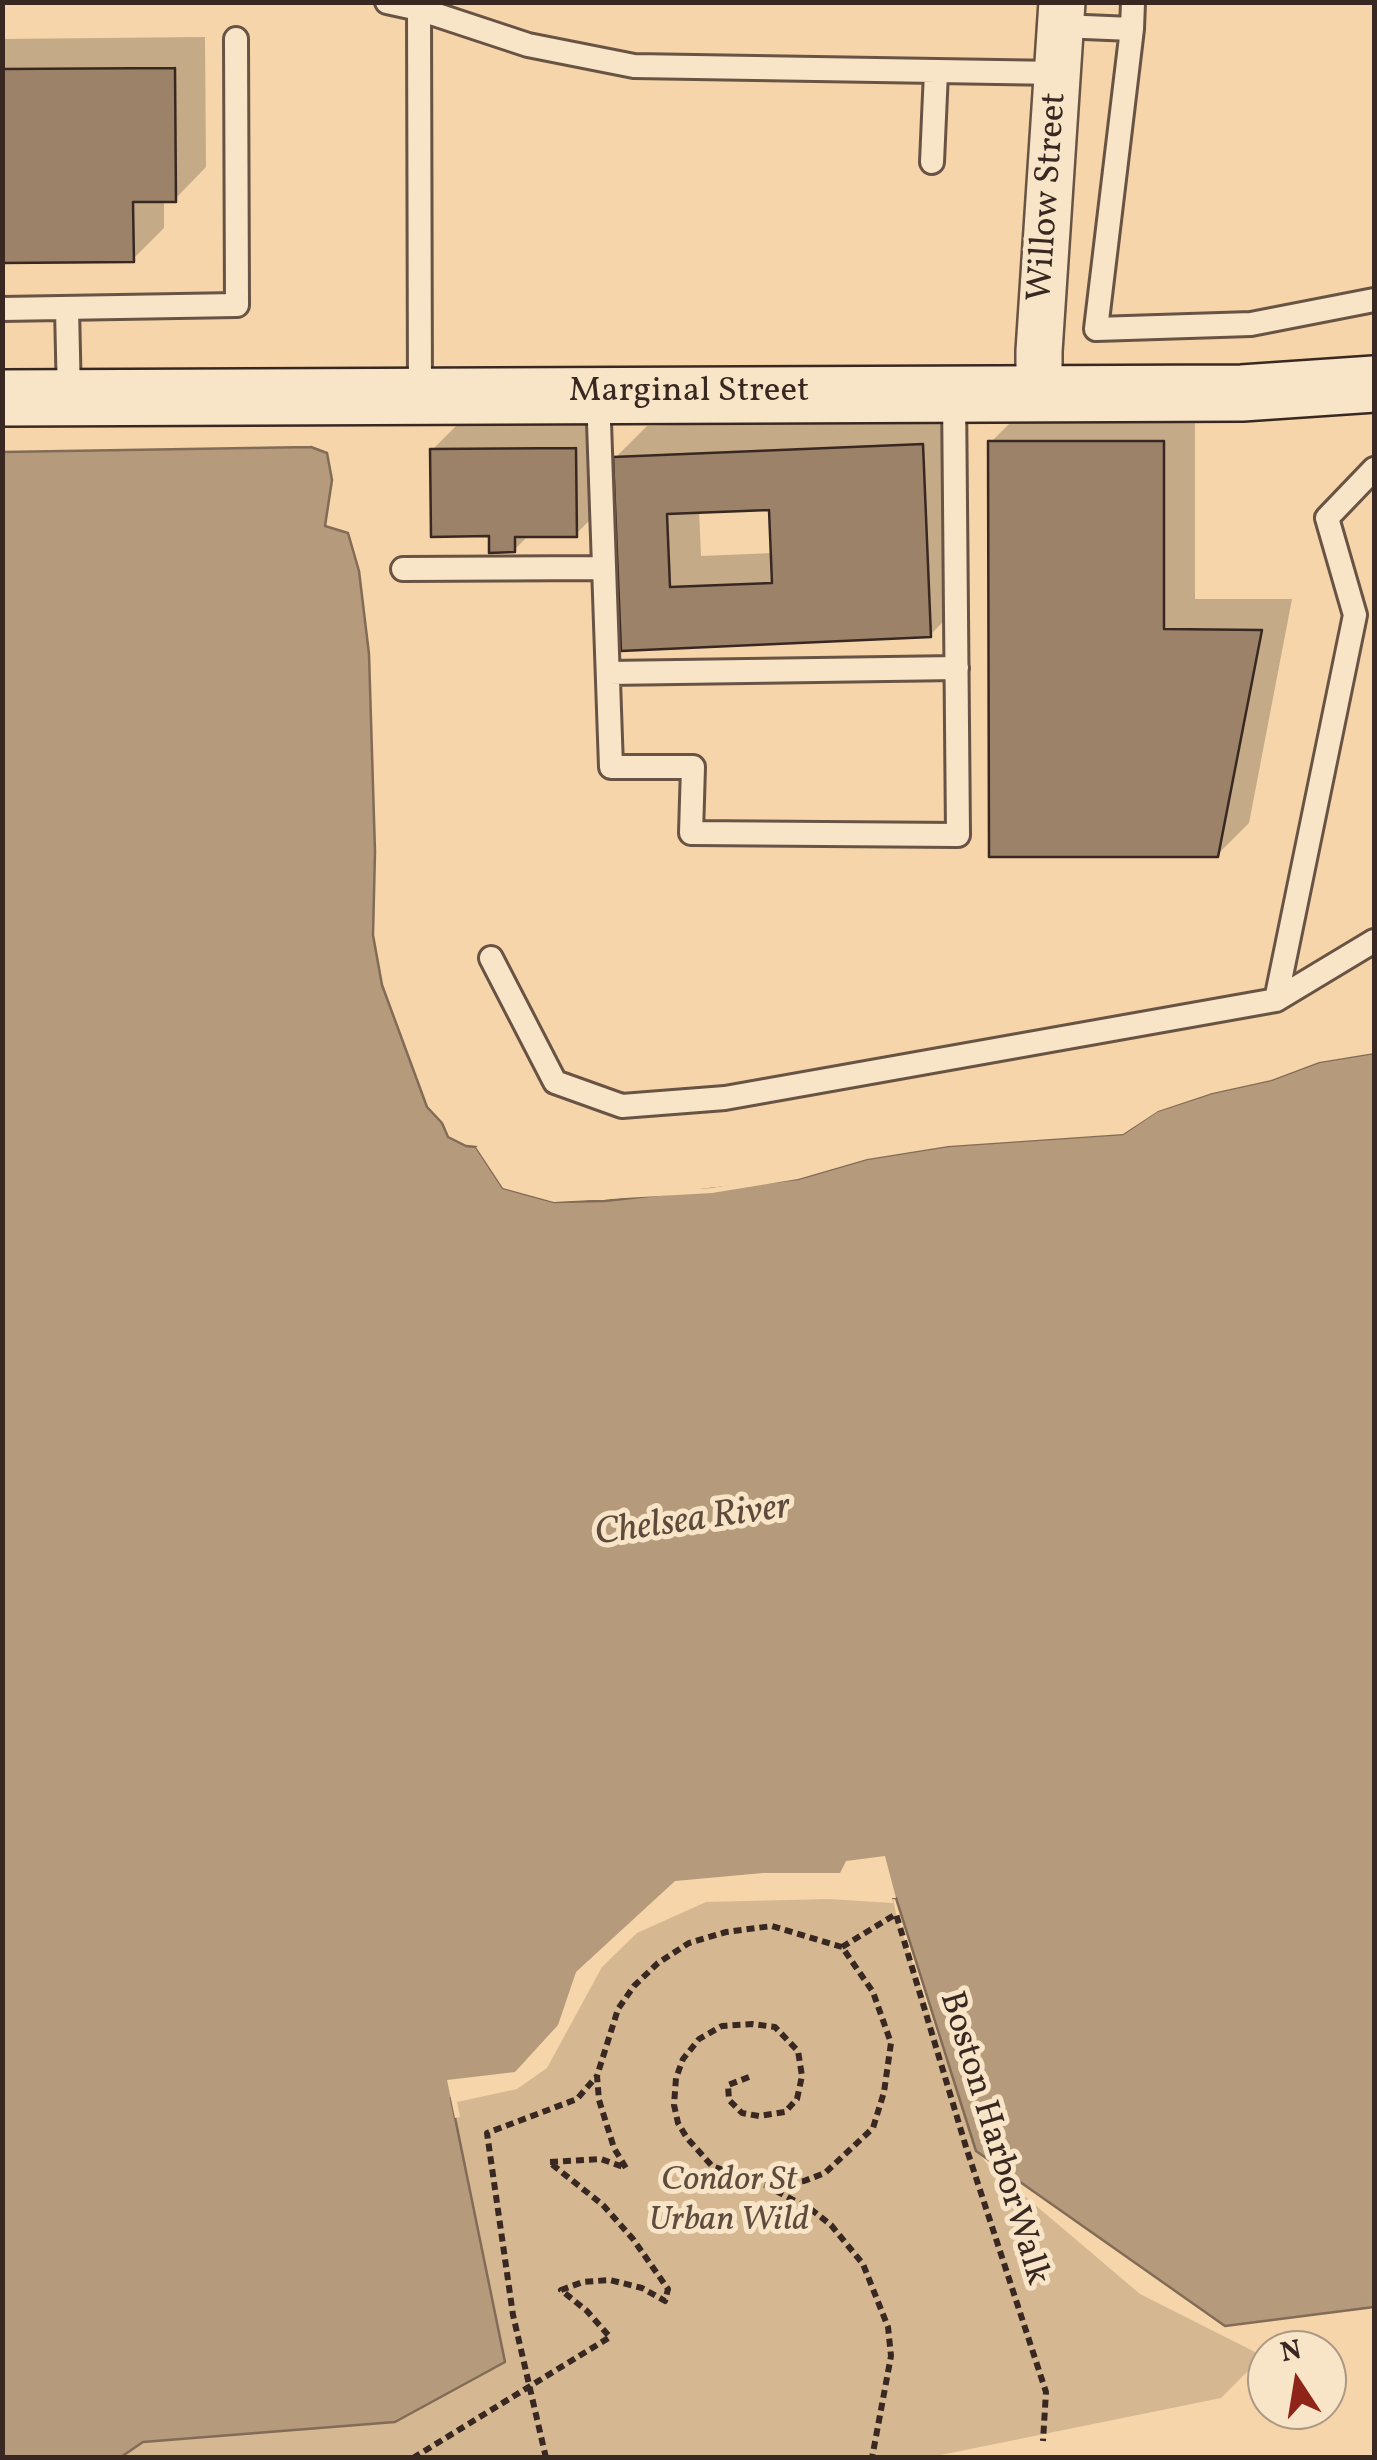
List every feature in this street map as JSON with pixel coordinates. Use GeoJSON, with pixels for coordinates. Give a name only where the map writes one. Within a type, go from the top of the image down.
{"type":"FeatureCollection","features":[{"type":"Feature","properties":{"kind":"main road","name":"Marginal Street"},"geometry":{"type":"LineString","coordinates":[[2,398],[1295,392],[1374,384]]}},
{"type":"Feature","properties":{"kind":"street","name":"Willow Street"},"geometry":{"type":"LineString","coordinates":[[1039,392],[1062,14]]}},
{"type":"Feature","properties":{"kind":"lane"},"geometry":{"type":"LineString","coordinates":[[387,2],[528,45],[634,66],[1058,73]]}},
{"type":"Feature","properties":{"kind":"lane"},"geometry":{"type":"LineString","coordinates":[[1133,2],[1096,329],[1251,324],[1374,300]]}},
{"type":"Feature","properties":{"kind":"lane"},"geometry":{"type":"LineString","coordinates":[[419,10],[420,396]]}},
{"type":"Feature","properties":{"kind":"lane"},"geometry":{"type":"LineString","coordinates":[[1062,14],[1132,29]]}},
{"type":"Feature","properties":{"kind":"lane"},"geometry":{"type":"LineString","coordinates":[[2,308],[237,305],[236,39]]}},
{"type":"Feature","properties":{"kind":"lane"},"geometry":{"type":"LineString","coordinates":[[932,162],[936,72]]}},
{"type":"Feature","properties":{"kind":"lane"},"geometry":{"type":"LineString","coordinates":[[67,308],[69,398]]}},
{"type":"Feature","properties":{"kind":"lane"},"geometry":{"type":"LineString","coordinates":[[598,394],[611,766],[694,767],[692,833],[958,834],[954,393]]}},
{"type":"Feature","properties":{"kind":"lane"},"geometry":{"type":"LineString","coordinates":[[1276,1000],[1355,615],[1327,518],[1374,470]]}},
{"type":"Feature","properties":{"kind":"lane"},"geometry":{"type":"LineString","coordinates":[[403,569],[604,568]]}},
{"type":"Feature","properties":{"kind":"lane"},"geometry":{"type":"LineString","coordinates":[[608,673],[957,668]]}},
{"type":"Feature","properties":{"kind":"lane"},"geometry":{"type":"LineString","coordinates":[[491,958],[555,1082],[622,1106],[725,1098],[1276,1000],[1374,942]]}},
{"type":"Feature","properties":{"kind":"path","name":"Boston HarborWalk"},"geometry":{"type":"LineString","coordinates":[[766,2186],[804,2181],[825,2173],[873,2128],[884,2092],[891,2043],[873,1992],[842,1947],[896,1914],[1046,2392],[1043,2441]]}},
{"type":"Feature","properties":{"kind":"path"},"geometry":{"type":"LineString","coordinates":[[413,2458],[610,2337],[588,2311],[561,2290],[583,2282],[610,2280],[642,2288],[666,2301],[668,2288],[650,2260],[603,2206],[550,2162],[601,2159],[626,2168],[608,2129],[597,2076],[618,2009],[634,1986],[658,1963],[689,1944],[726,1932],[772,1926],[842,1947]]}},
{"type":"Feature","properties":{"kind":"path"},"geometry":{"type":"LineString","coordinates":[[749,2077],[728,2085],[729,2100],[742,2113],[758,2116],[785,2112],[797,2099],[802,2076],[798,2051],[775,2027],[722,2026],[698,2039],[676,2078],[674,2105],[678,2123],[712,2166],[766,2186],[812,2210],[832,2225],[863,2264],[881,2303],[890,2356],[872,2458]]}},
{"type":"Feature","properties":{"kind":"path"},"geometry":{"type":"LineString","coordinates":[[546,2458],[514,2315],[486,2133],[576,2099],[597,2076]]}},
{"type":"Feature","properties":{"kind":"green space","name":"Condor St Urban Wild"},"geometry":{"type":"Polygon","coordinates":[[[885,1856],[896,1914],[977,2151],[988,2165],[1140,2294],[1247,2348],[1247,2372],[1221,2398],[926,2458],[3,2458],[2,2442],[500,2339],[413,1926],[885,1856]]]}},
{"type":"Feature","properties":{"kind":"water","name":"Chelsea River"},"geometry":{"type":"Polygon","coordinates":[[[311,447],[327,453],[332,480],[325,526],[348,533],[359,571],[369,654],[375,852],[373,935],[382,985],[427,1107],[442,1123],[448,1137],[476,1147],[503,1188],[554,1202],[605,1201],[798,1179],[867,1159],[948,1146],[1123,1134],[1157,1111],[1212,1093],[1271,1080],[1319,1062],[1374,1053],[1374,2307],[1225,2326],[976,2151],[896,1898],[830,1894],[705,1897],[635,1929],[598,1963],[544,2065],[451,2098],[505,2362],[395,2422],[143,2442],[121,2457],[3,2457],[2,452],[311,447]]]}},
{"type":"Feature","properties":{"kind":"pier"},"geometry":{"type":"Polygon","coordinates":[[[1374,1048],[1374,1053],[1319,1062],[1271,1080],[1212,1093],[1158,1111],[1123,1134],[948,1146],[867,1159],[798,1179],[712,1193],[554,1202],[503,1188],[476,1147],[483,1147],[506,1184],[555,1197],[711,1188],[797,1174],[866,1154],[947,1141],[1121,1129],[1155,1107],[1211,1088],[1270,1075],[1318,1057],[1374,1048]]]}},
{"type":"Feature","properties":{"kind":"pier"},"geometry":{"type":"Polygon","coordinates":[[[885,1856],[896,1898],[892,1898],[894,1907],[893,1903],[829,1899],[706,1902],[637,1933],[602,1967],[547,2068],[517,2089],[457,2102],[460,2117],[455,2118],[447,2080],[515,2072],[558,2025],[576,1972],[675,1881],[763,1873],[840,1873],[846,1861],[885,1856]]]}},
{"type":"Feature","properties":{"kind":"building"},"geometry":{"type":"Polygon","coordinates":[[[175,68],[176,202],[133,202],[134,262],[2,263],[2,69],[175,68]]]}},
{"type":"Feature","properties":{"kind":"building"},"geometry":{"type":"Polygon","coordinates":[[[988,441],[1164,441],[1164,629],[1262,630],[1218,857],[989,857],[988,441]]]}},
{"type":"Feature","properties":{"kind":"building"},"geometry":{"type":"Polygon","coordinates":[[[923,444],[931,637],[621,651],[613,457],[923,444]],[[769,510],[667,514],[670,587],[772,583],[769,510]]]}},
{"type":"Feature","properties":{"kind":"building"},"geometry":{"type":"Polygon","coordinates":[[[576,448],[577,537],[515,537],[515,552],[489,553],[489,536],[431,537],[430,449],[576,448]]]}}]}
